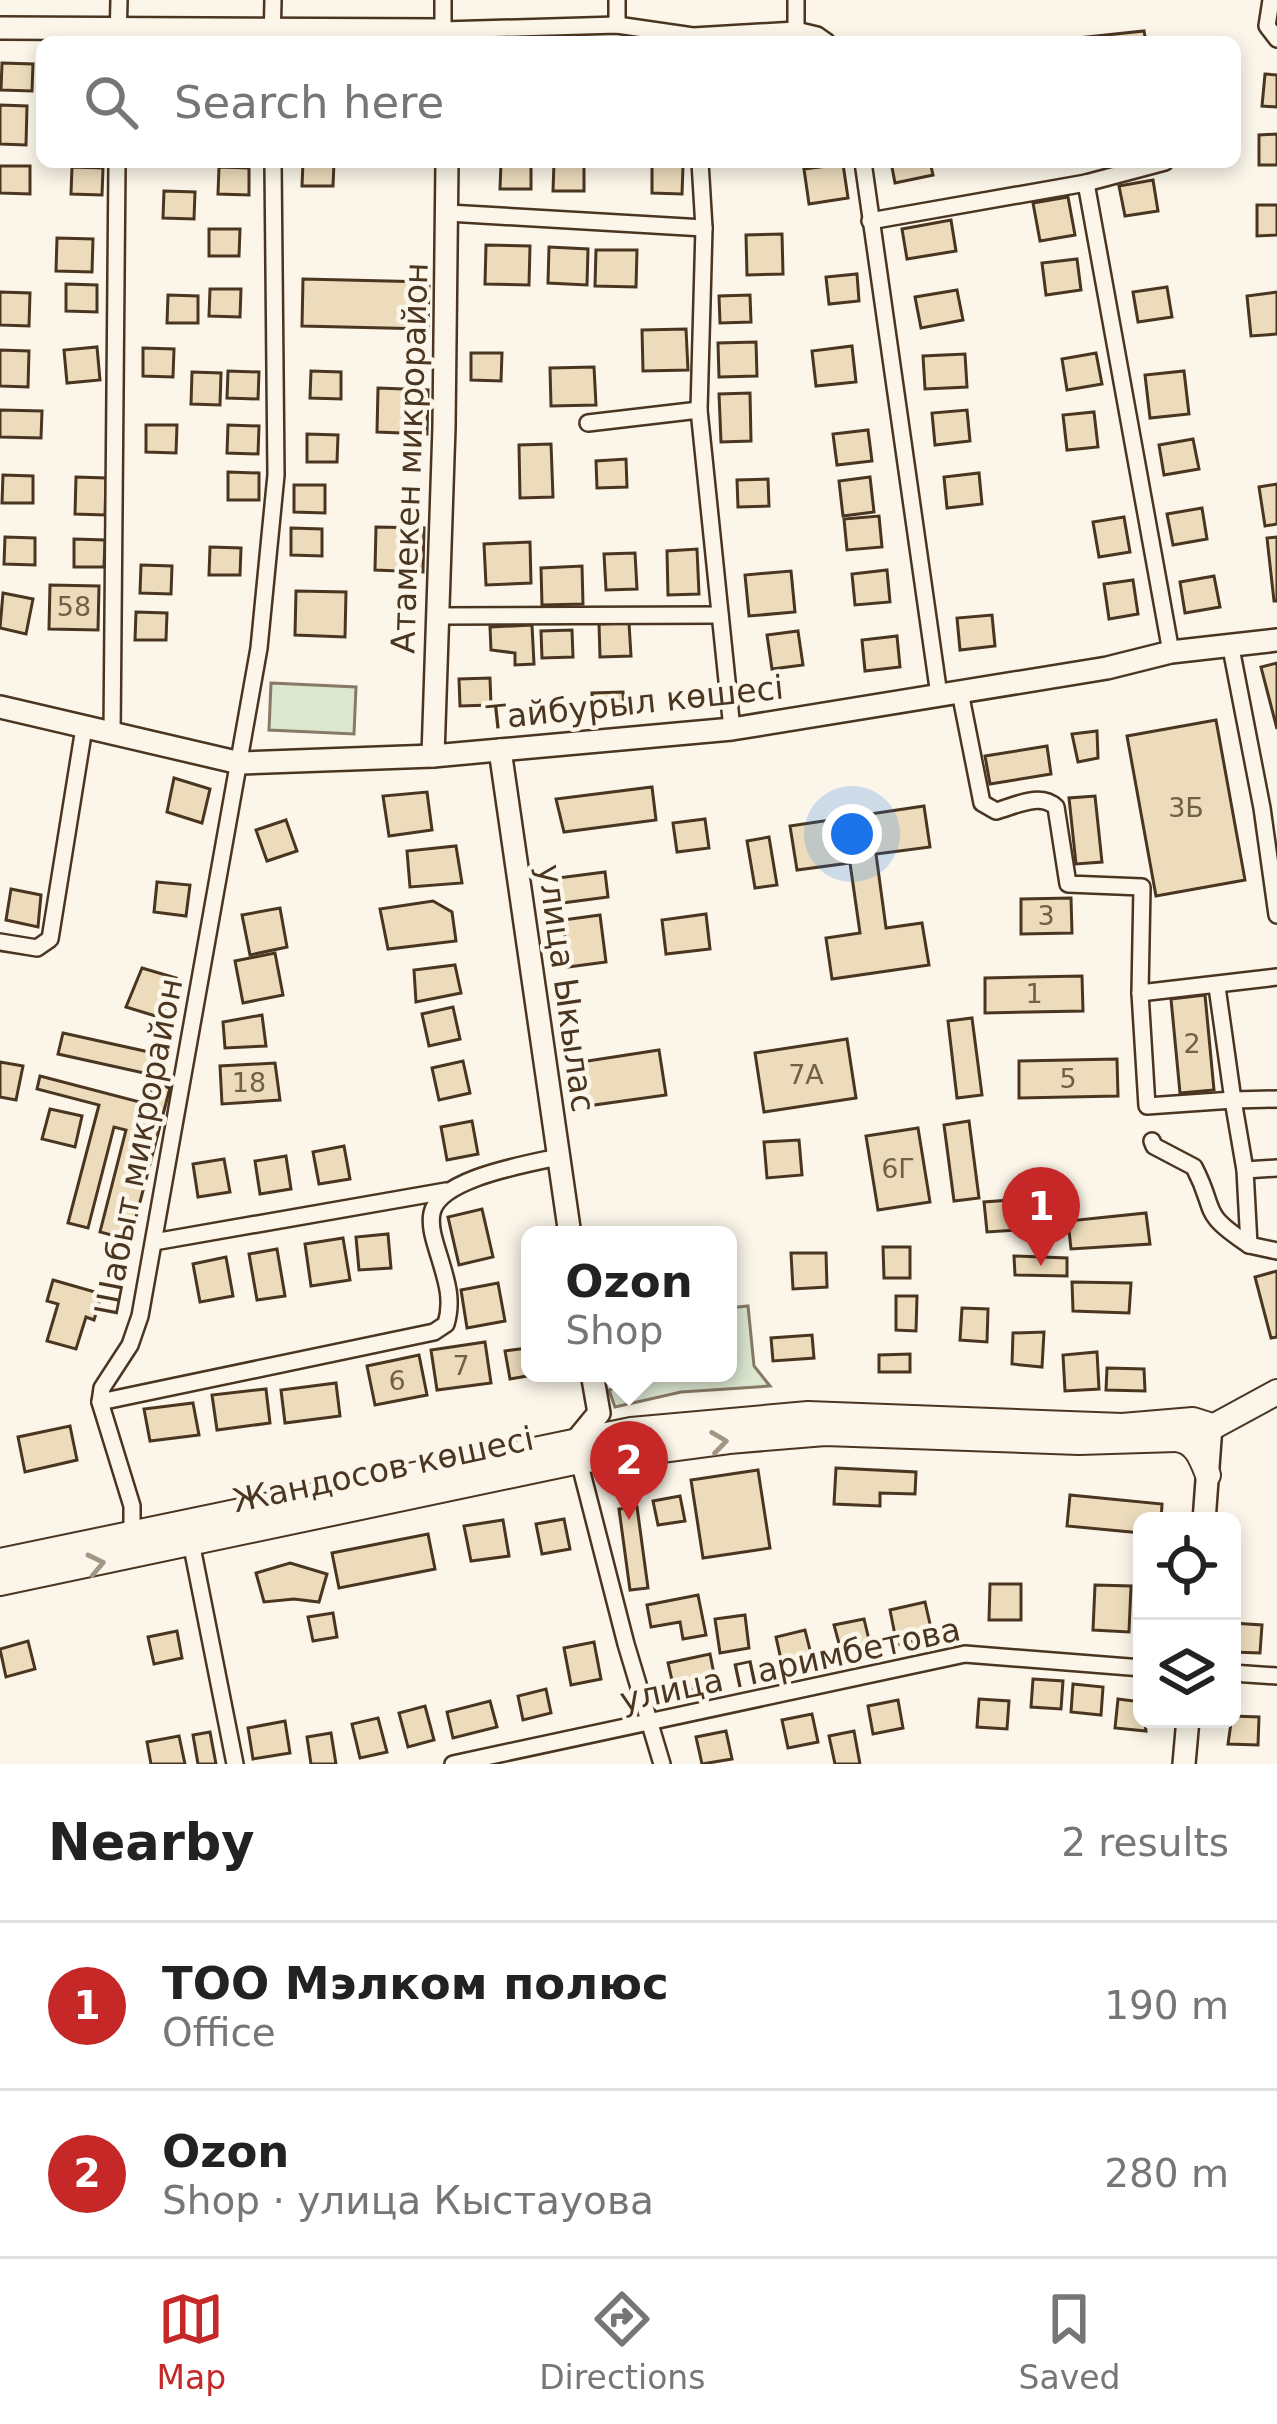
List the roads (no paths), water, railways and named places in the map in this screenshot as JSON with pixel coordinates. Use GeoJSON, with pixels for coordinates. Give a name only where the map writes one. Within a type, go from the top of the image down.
{"type":"FeatureCollection","features":[{"type":"Feature","properties":{"kind":"main road","name":"Жандосов көшесі"},"geometry":{"type":"LineString","coordinates":[[0,1583],[189,1533],[577,1451],[825,1433],[1078,1442],[1176,1439],[1198,1435],[1277,1392]]}},
{"type":"Feature","properties":{"kind":"main road","name":"Жандосов көшесі"},"geometry":{"type":"LineString","coordinates":[[577,1451],[631,1430],[808,1414],[1122,1426],[1193,1420],[1211,1426]]}},
{"type":"Feature","properties":{"kind":"main road"},"geometry":{"type":"LineString","coordinates":[[1176,1439],[1199,1453],[1208,1475]]}},
{"type":"Feature","properties":{"kind":"main road","name":"Жандосов көшесі"},"geometry":{"type":"LineString","coordinates":[[0,1561],[132,1533],[189,1533]]}},
{"type":"Feature","properties":{"kind":"street"},"geometry":{"type":"LineString","coordinates":[[118,34],[119,0]]}},
{"type":"Feature","properties":{"kind":"street"},"geometry":{"type":"LineString","coordinates":[[272,36],[273,0]]}},
{"type":"Feature","properties":{"kind":"street"},"geometry":{"type":"LineString","coordinates":[[443,0],[443,36]]}},
{"type":"Feature","properties":{"kind":"street"},"geometry":{"type":"LineString","coordinates":[[617,0],[617,25]]}},
{"type":"Feature","properties":{"kind":"street"},"geometry":{"type":"LineString","coordinates":[[796,0],[796,30]]}},
{"type":"Feature","properties":{"kind":"street"},"geometry":{"type":"LineString","coordinates":[[1271,0],[1267,26],[1277,39]]}},
{"type":"Feature","properties":{"kind":"street"},"geometry":{"type":"LineString","coordinates":[[0,28],[118,34],[443,36],[617,25],[677,36]]}},
{"type":"Feature","properties":{"kind":"street"},"geometry":{"type":"LineString","coordinates":[[727,36],[796,30],[818,36]]}},
{"type":"Feature","properties":{"kind":"street"},"geometry":{"type":"LineString","coordinates":[[112,735],[117,168]]}},
{"type":"Feature","properties":{"kind":"street","name":"Шабыт микрорайон"},"geometry":{"type":"LineString","coordinates":[[100,1402],[102,1388],[135,1330],[154,1242],[260,648],[276,476],[273,168]]}},
{"type":"Feature","properties":{"kind":"street","name":"Атамекен микрорайон"},"geometry":{"type":"LineString","coordinates":[[433,756],[447,168]]}},
{"type":"Feature","properties":{"kind":"street"},"geometry":{"type":"LineString","coordinates":[[700,168],[704,228],[699,410],[732,729]]}},
{"type":"Feature","properties":{"kind":"street"},"geometry":{"type":"LineString","coordinates":[[864,168],[949,694],[982,803],[996,811],[1049,800],[1056,807],[1068,884],[1142,887],[1140,993],[1148,1108],[1277,1099]]}},
{"type":"Feature","properties":{"kind":"street"},"geometry":{"type":"LineString","coordinates":[[870,221],[1086,184],[1143,168]]}},
{"type":"Feature","properties":{"kind":"street"},"geometry":{"type":"LineString","coordinates":[[1086,184],[1171,652]]}},
{"type":"Feature","properties":{"kind":"street"},"geometry":{"type":"LineString","coordinates":[[448,213],[704,228]]}},
{"type":"Feature","properties":{"kind":"street"},"geometry":{"type":"LineString","coordinates":[[588,423],[699,410]]}},
{"type":"Feature","properties":{"kind":"street"},"geometry":{"type":"LineString","coordinates":[[438,616],[720,615]]}},
{"type":"Feature","properties":{"kind":"street","name":"Тайбурыл көшесі"},"geometry":{"type":"LineString","coordinates":[[0,707],[240,763],[433,756],[732,729],[1107,668],[1171,652],[1277,640]]}},
{"type":"Feature","properties":{"kind":"street"},"geometry":{"type":"LineString","coordinates":[[1230,643],[1277,915]]}},
{"type":"Feature","properties":{"kind":"street"},"geometry":{"type":"LineString","coordinates":[[0,942],[37,948],[50,939],[84,728]]}},
{"type":"Feature","properties":{"kind":"street","name":"улица Ыкылас"},"geometry":{"type":"LineString","coordinates":[[500,750],[569,1226]]}},
{"type":"Feature","properties":{"kind":"street"},"geometry":{"type":"LineString","coordinates":[[1140,993],[1277,977]]}},
{"type":"Feature","properties":{"kind":"street"},"geometry":{"type":"LineString","coordinates":[[1217,987],[1245,1170],[1249,1245]]}},
{"type":"Feature","properties":{"kind":"street"},"geometry":{"type":"LineString","coordinates":[[1152,1141],[1194,1167],[1208,1212],[1221,1226],[1249,1245],[1277,1251]]}},
{"type":"Feature","properties":{"kind":"street"},"geometry":{"type":"LineString","coordinates":[[154,1242],[446,1191],[558,1157]]}},
{"type":"Feature","properties":{"kind":"street"},"geometry":{"type":"LineString","coordinates":[[1245,1170],[1277,1168]]}},
{"type":"Feature","properties":{"kind":"street"},"geometry":{"type":"LineString","coordinates":[[132,1533],[131,1506],[100,1402],[434,1332],[446,1324],[451,1310],[432,1214],[446,1191]]}},
{"type":"Feature","properties":{"kind":"street"},"geometry":{"type":"LineString","coordinates":[[593,1382],[598,1413],[577,1451],[662,1764]]}},
{"type":"Feature","properties":{"kind":"street"},"geometry":{"type":"LineString","coordinates":[[1205,1512],[1211,1426]]}},
{"type":"Feature","properties":{"kind":"street"},"geometry":{"type":"LineString","coordinates":[[189,1533],[235,1764]]}},
{"type":"Feature","properties":{"kind":"street","name":"улица Паримбетова"},"geometry":{"type":"LineString","coordinates":[[453,1764],[965,1654],[1133,1667]]}},
{"type":"Feature","properties":{"kind":"street"},"geometry":{"type":"LineString","coordinates":[[1241,1674],[1277,1676]]}},
{"type":"Feature","properties":{"kind":"street"},"geometry":{"type":"LineString","coordinates":[[1184,1764],[1187,1728]]}},
{"type":"Feature","properties":{"kind":"place","name":"ТОО Мэлком полюс"},"geometry":{"type":"Point","coordinates":[1041,1266]}},
{"type":"Feature","properties":{"kind":"place","name":"Ozon"},"geometry":{"type":"Point","coordinates":[629,1520]}}]}
